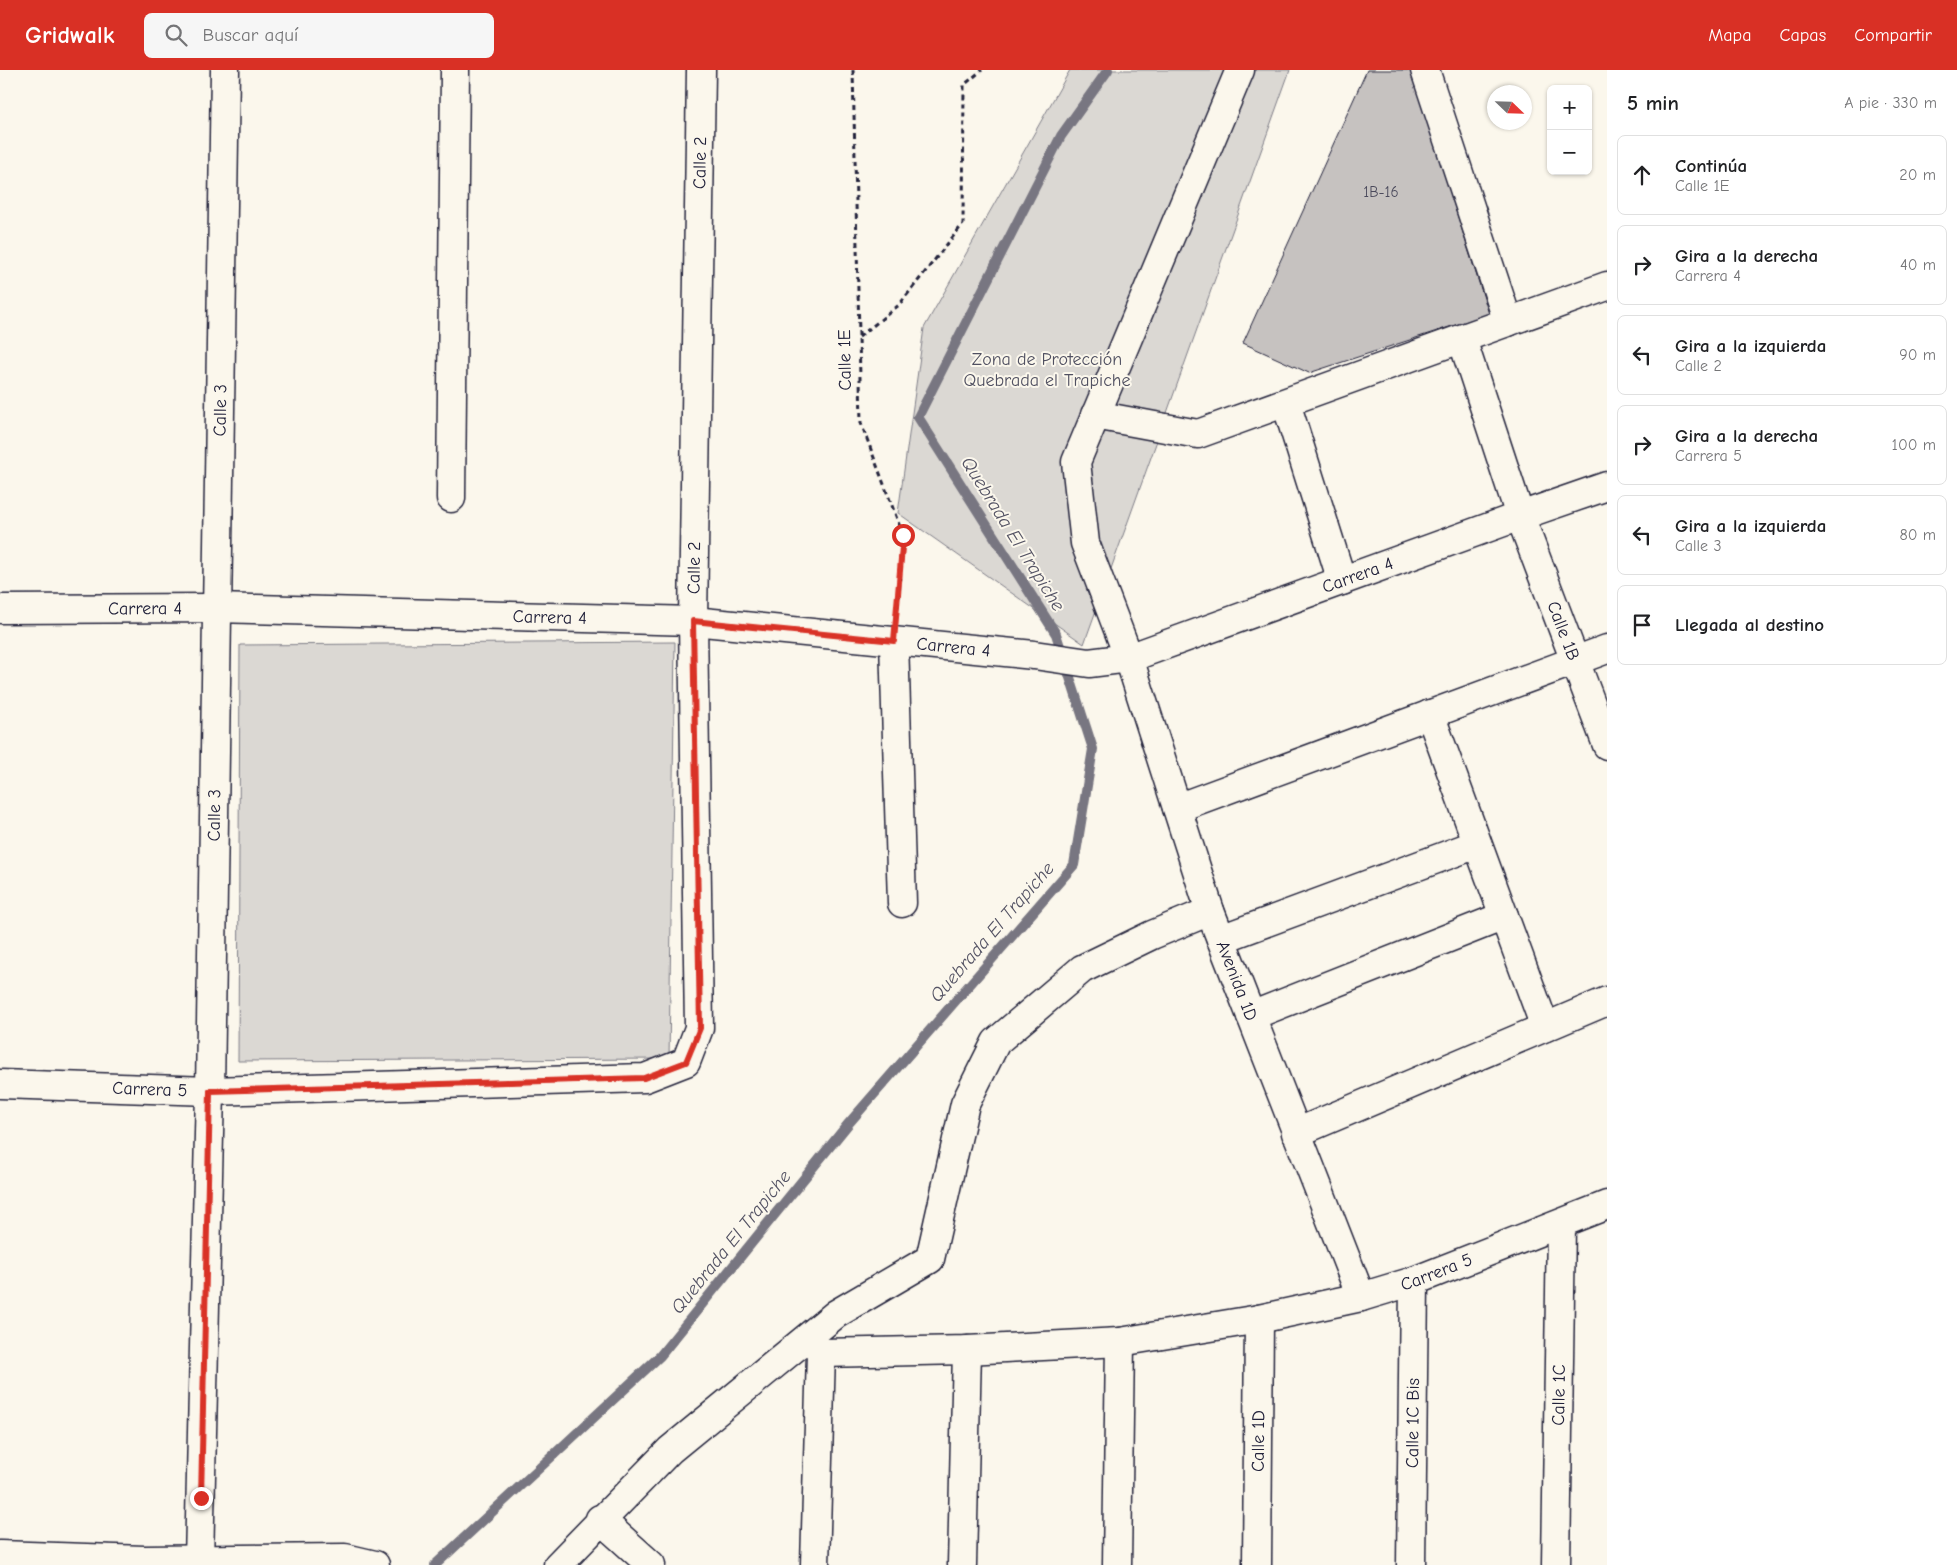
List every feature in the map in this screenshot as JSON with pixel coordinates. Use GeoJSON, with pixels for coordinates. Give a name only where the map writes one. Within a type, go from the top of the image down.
{"type":"FeatureCollection","features":[{"type":"Feature","properties":{"kind":"street","name":"Calle 3"},"geometry":{"type":"LineString","coordinates":[[198,1561],[210,1091],[224,70]]}},
{"type":"Feature","properties":{"kind":"street"},"geometry":{"type":"LineString","coordinates":[[451,498],[455,70]]}},
{"type":"Feature","properties":{"kind":"street","name":"Calle 2"},"geometry":{"type":"LineString","coordinates":[[686,1062],[700,1028],[693,621],[701,70]]}},
{"type":"Feature","properties":{"kind":"street","name":"Avenida 1D"},"geometry":{"type":"LineString","coordinates":[[1240,70],[1076,462],[1085,543],[1129,658],[1210,911],[1361,1297]]}},
{"type":"Feature","properties":{"kind":"street"},"geometry":{"type":"LineString","coordinates":[[1425,70],[1508,322]]}},
{"type":"Feature","properties":{"kind":"street"},"geometry":{"type":"LineString","coordinates":[[1095,415],[1198,434],[1607,286]]}},
{"type":"Feature","properties":{"kind":"street","name":"Calle 1B"},"geometry":{"type":"LineString","coordinates":[[1462,339],[1520,516],[1607,745]]}},
{"type":"Feature","properties":{"kind":"street"},"geometry":{"type":"LineString","coordinates":[[1286,403],[1342,581]]}},
{"type":"Feature","properties":{"kind":"street","name":"Carrera 4"},"geometry":{"type":"LineString","coordinates":[[0,609],[216,608],[693,621],[1034,655],[1089,663],[1129,658],[1607,486]]}},
{"type":"Feature","properties":{"kind":"street"},"geometry":{"type":"LineString","coordinates":[[894,641],[902,903]]}},
{"type":"Feature","properties":{"kind":"street"},"geometry":{"type":"LineString","coordinates":[[1177,808],[1607,649]]}},
{"type":"Feature","properties":{"kind":"street"},"geometry":{"type":"LineString","coordinates":[[1430,714],[1545,1027]]}},
{"type":"Feature","properties":{"kind":"street"},"geometry":{"type":"LineString","coordinates":[[1221,939],[1477,844]]}},
{"type":"Feature","properties":{"kind":"street"},"geometry":{"type":"LineString","coordinates":[[558,1565],[600,1519],[670,1450],[836,1314],[930,1259],[965,1104],[996,1042],[1082,969],[1152,935],[1210,911]]}},
{"type":"Feature","properties":{"kind":"street"},"geometry":{"type":"LineString","coordinates":[[1251,1016],[1504,916]]}},
{"type":"Feature","properties":{"kind":"street"},"geometry":{"type":"LineString","coordinates":[[1296,1133],[1607,1000]]}},
{"type":"Feature","properties":{"kind":"street","name":"Carrera 5"},"geometry":{"type":"LineString","coordinates":[[0,1084],[210,1091],[644,1078],[686,1062]]}},
{"type":"Feature","properties":{"kind":"street","name":"Carrera 5"},"geometry":{"type":"LineString","coordinates":[[815,1565],[821,1353],[967,1350],[1120,1342],[1259,1319],[1361,1297],[1414,1281],[1561,1225],[1607,1205]]}},
{"type":"Feature","properties":{"kind":"street","name":"Calle 1C"},"geometry":{"type":"LineString","coordinates":[[1556,1565],[1561,1225]]}},
{"type":"Feature","properties":{"kind":"street","name":"Calle 1C Bis"},"geometry":{"type":"LineString","coordinates":[[1412,1565],[1414,1281]]}},
{"type":"Feature","properties":{"kind":"street","name":"Calle 1D"},"geometry":{"type":"LineString","coordinates":[[1256,1565],[1259,1319]]}},
{"type":"Feature","properties":{"kind":"street"},"geometry":{"type":"LineString","coordinates":[[1117,1565],[1120,1342]]}},
{"type":"Feature","properties":{"kind":"street"},"geometry":{"type":"LineString","coordinates":[[962,1565],[967,1350]]}},
{"type":"Feature","properties":{"kind":"street"},"geometry":{"type":"LineString","coordinates":[[600,1519],[651,1565]]}},
{"type":"Feature","properties":{"kind":"street"},"geometry":{"type":"LineString","coordinates":[[0,1555],[198,1561],[345,1558],[374,1565]]}},
{"type":"Feature","properties":{"kind":"path","name":"Calle 1E"},"geometry":{"type":"LineString","coordinates":[[853,70],[861,424],[903,535],[894,641]]}},
{"type":"Feature","properties":{"kind":"path"},"geometry":{"type":"LineString","coordinates":[[859,337],[899,305],[963,224],[964,85],[982,70]]}},
{"type":"Feature","properties":{"kind":"green space","name":"Zona de Protección Quebrada el Trapiche"},"geometry":{"type":"Polygon","coordinates":[[[1070,70],[1290,70],[1084,644],[898,513],[924,328],[1070,70]]]}},
{"type":"Feature","properties":{"kind":"green space"},"geometry":{"type":"Polygon","coordinates":[[[675,642],[669,1059],[238,1061],[240,645],[675,642]]]}},
{"type":"Feature","properties":{"kind":"building"},"geometry":{"type":"Polygon","coordinates":[[[1367,70],[1411,70],[1489,314],[1309,373],[1243,343],[1367,70]]]}},
{"type":"Feature","properties":{"kind":"waterway","name":"Quebrada El Trapiche"},"geometry":{"type":"LineString","coordinates":[[435,1565],[660,1356],[849,1123],[1074,865],[1093,749],[1056,634],[918,417],[1061,136],[1108,70]]}},
{"type":"Feature","properties":{"kind":"route"},"geometry":{"type":"LineString","coordinates":[[201,1498],[210,1091],[644,1078],[686,1062],[700,1028],[693,621],[894,641],[903,535]]}}]}
